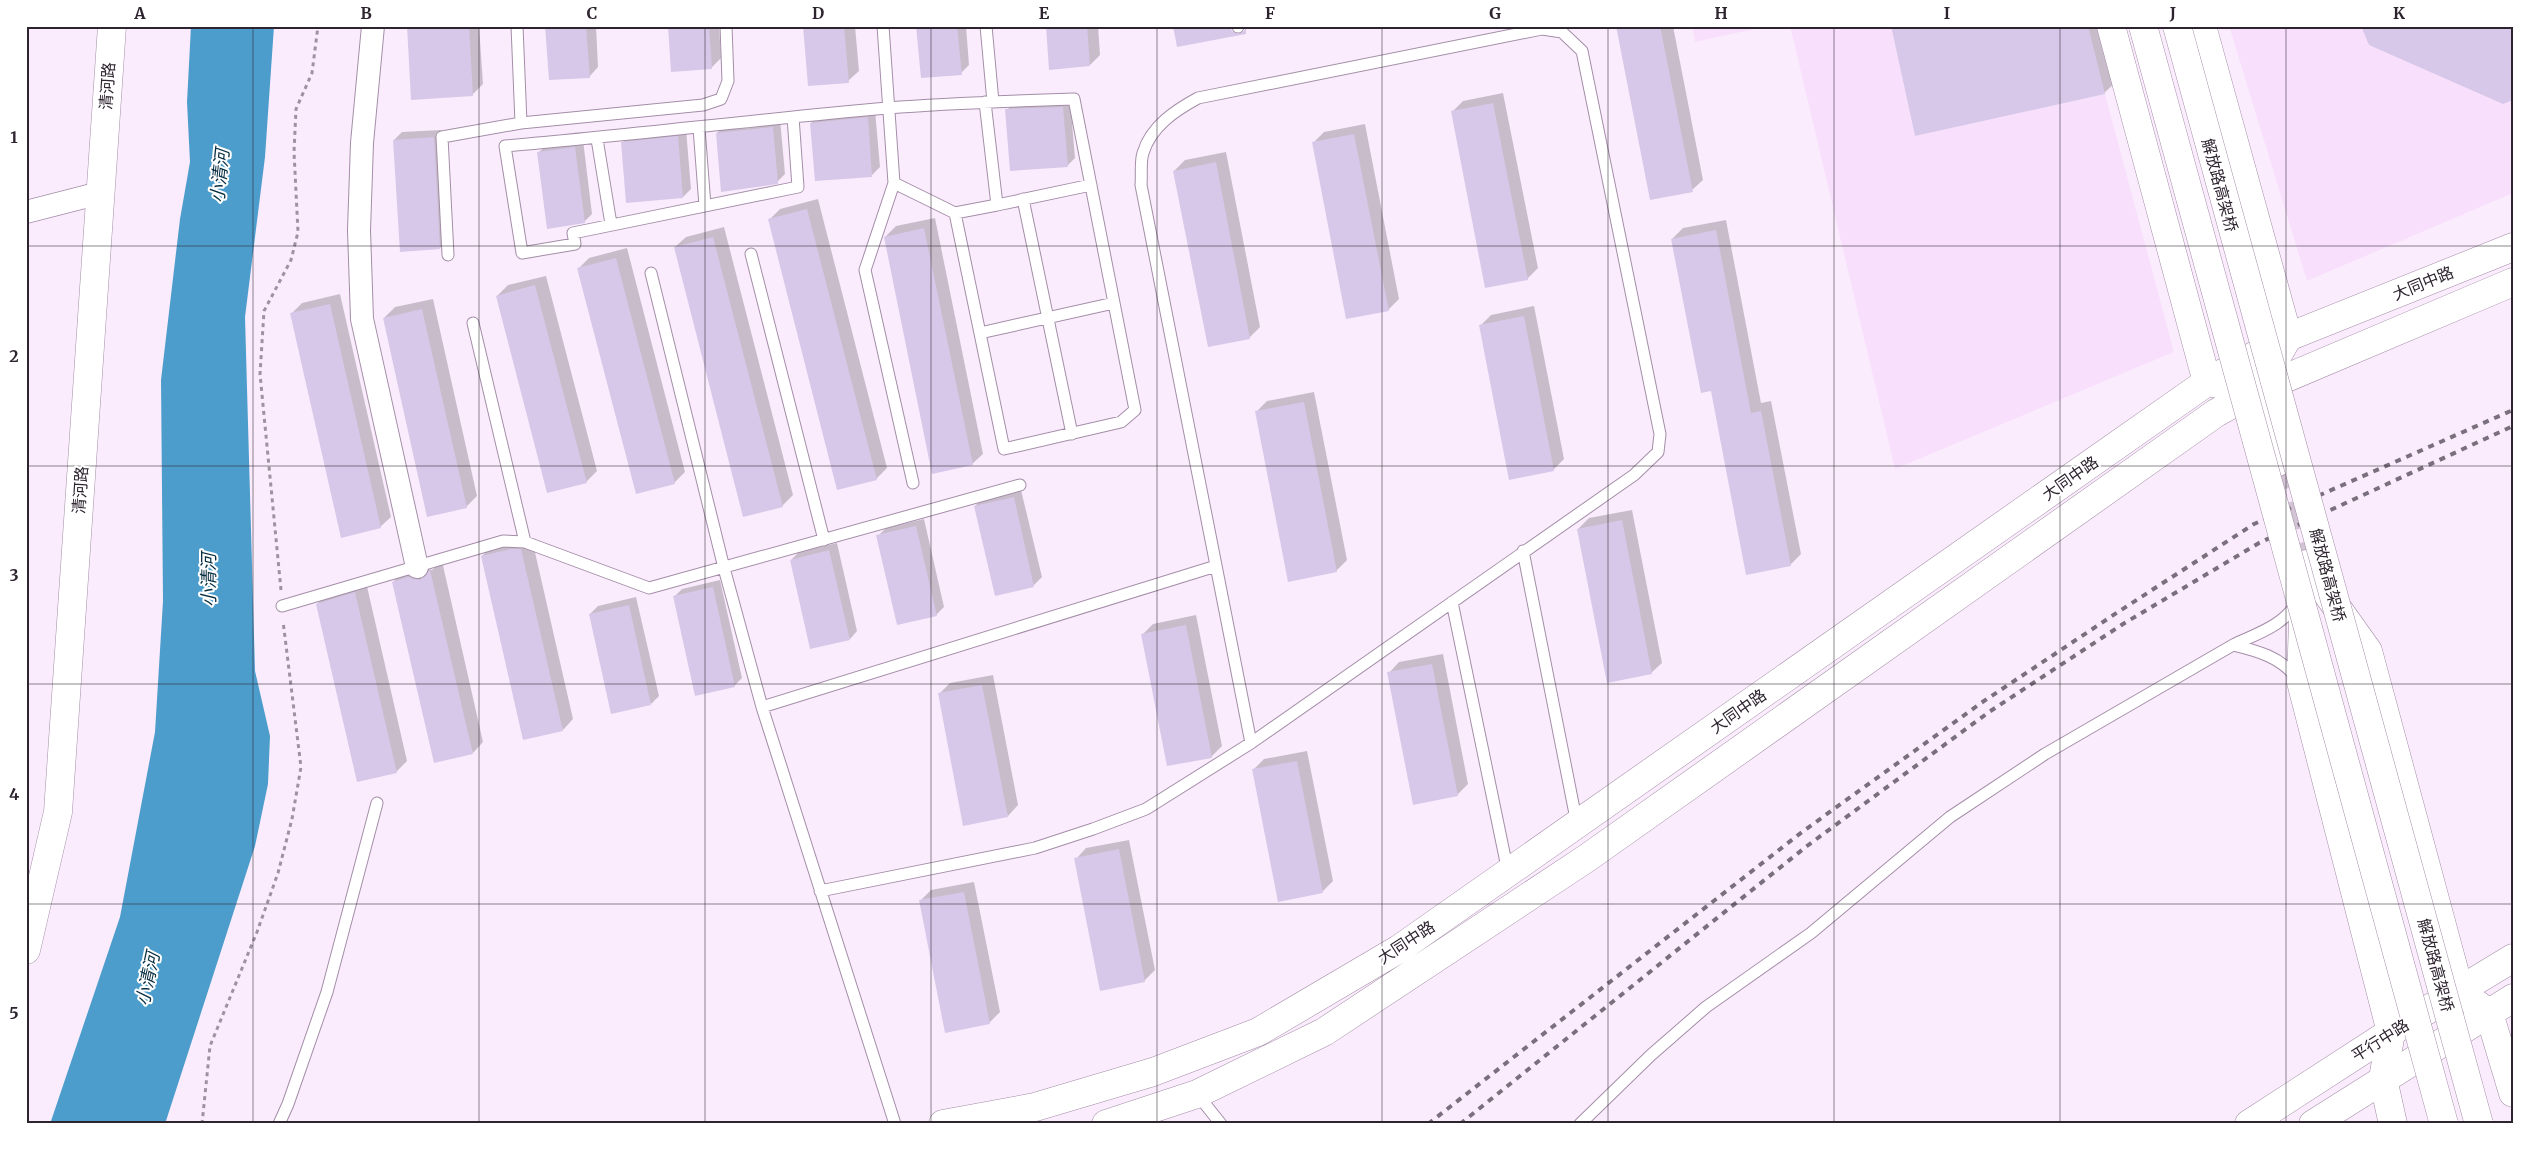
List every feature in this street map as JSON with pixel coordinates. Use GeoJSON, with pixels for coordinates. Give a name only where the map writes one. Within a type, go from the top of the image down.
{"type":"FeatureCollection","features":[{"type":"Feature","properties":{"kind":"main road","name":"清河路"},"geometry":{"type":"LineString","coordinates":[[26,950],[58,812],[112,26]]}},
{"type":"Feature","properties":{"kind":"main road"},"geometry":{"type":"LineString","coordinates":[[2111,26],[2207,382],[2258,390]]}},
{"type":"Feature","properties":{"kind":"main road","name":"解放路高架桥"},"geometry":{"type":"LineString","coordinates":[[2143,26],[2444,1124]]}},
{"type":"Feature","properties":{"kind":"main road","name":"解放路高架桥"},"geometry":{"type":"LineString","coordinates":[[2177,26],[2479,1124]]}},
{"type":"Feature","properties":{"kind":"main road"},"geometry":{"type":"LineString","coordinates":[[2202,26],[2288,337],[2258,390],[2278,462]]}},
{"type":"Feature","properties":{"kind":"main road","name":"大同中路"},"geometry":{"type":"LineString","coordinates":[[943,1124],[1036,1107],[1153,1072],[1258,1032],[1399,949],[2207,382],[2288,337],[2513,247]]}},
{"type":"Feature","properties":{"kind":"main road","name":"大同中路"},"geometry":{"type":"LineString","coordinates":[[1106,1124],[1196,1094],[1324,1032],[1349,1016],[1587,858],[2216,413],[2258,390],[2513,282]]}},
{"type":"Feature","properties":{"kind":"main road"},"geometry":{"type":"LineString","coordinates":[[2393,1124],[2382,1079],[2390,1032],[2301,682],[2306,564],[2368,651],[2460,992],[2489,1013],[2513,1093]]}},
{"type":"Feature","properties":{"kind":"main road","name":"平行中路"},"geometry":{"type":"LineString","coordinates":[[2249,1124],[2390,1032],[2460,992],[2513,958]]}},
{"type":"Feature","properties":{"kind":"main road"},"geometry":{"type":"LineString","coordinates":[[2313,1124],[2513,998]]}},
{"type":"Feature","properties":{"kind":"street"},"geometry":{"type":"LineString","coordinates":[[373,26],[361,153],[359,230],[362,319],[416,566]]}},
{"type":"Feature","properties":{"kind":"street"},"geometry":{"type":"LineString","coordinates":[[26,212],[100,193]]}},
{"type":"Feature","properties":{"kind":"lane"},"geometry":{"type":"LineString","coordinates":[[517,26],[521,124]]}},
{"type":"Feature","properties":{"kind":"lane"},"geometry":{"type":"LineString","coordinates":[[448,255],[442,137],[521,124],[703,105],[721,99],[728,81],[726,26]]}},
{"type":"Feature","properties":{"kind":"lane"},"geometry":{"type":"LineString","coordinates":[[883,26],[894,183],[865,270],[913,483]]}},
{"type":"Feature","properties":{"kind":"lane"},"geometry":{"type":"LineString","coordinates":[[986,26],[989,102],[997,205]]}},
{"type":"Feature","properties":{"kind":"lane"},"geometry":{"type":"LineString","coordinates":[[820,891],[1035,848],[1093,829],[1146,808],[1251,743],[1634,475],[1658,452],[1660,434],[1582,51],[1562,32],[1542,29],[1198,98],[1174,111],[1158,127],[1143,152],[1141,185],[1251,743]]}},
{"type":"Feature","properties":{"kind":"lane"},"geometry":{"type":"LineString","coordinates":[[793,117],[798,187],[573,233],[575,244],[522,253],[505,146],[699,128],[793,117],[889,108],[1074,99],[1135,410],[1121,422],[1004,449],[955,212]]}},
{"type":"Feature","properties":{"kind":"lane"},"geometry":{"type":"LineString","coordinates":[[699,128],[705,206]]}},
{"type":"Feature","properties":{"kind":"lane"},"geometry":{"type":"LineString","coordinates":[[597,138],[611,224]]}},
{"type":"Feature","properties":{"kind":"lane"},"geometry":{"type":"LineString","coordinates":[[894,183],[955,212],[1091,185]]}},
{"type":"Feature","properties":{"kind":"lane"},"geometry":{"type":"LineString","coordinates":[[1023,199],[1046,319],[1072,434]]}},
{"type":"Feature","properties":{"kind":"lane"},"geometry":{"type":"LineString","coordinates":[[751,254],[824,540]]}},
{"type":"Feature","properties":{"kind":"lane"},"geometry":{"type":"LineString","coordinates":[[651,273],[724,568],[762,707],[894,1124]]}},
{"type":"Feature","properties":{"kind":"lane"},"geometry":{"type":"LineString","coordinates":[[980,333],[1114,303]]}},
{"type":"Feature","properties":{"kind":"lane"},"geometry":{"type":"LineString","coordinates":[[473,323],[525,542]]}},
{"type":"Feature","properties":{"kind":"lane"},"geometry":{"type":"LineString","coordinates":[[282,606],[503,541],[525,542],[649,588],[1020,485]]}},
{"type":"Feature","properties":{"kind":"lane"},"geometry":{"type":"LineString","coordinates":[[1523,551],[1577,824]]}},
{"type":"Feature","properties":{"kind":"lane"},"geometry":{"type":"LineString","coordinates":[[762,707],[1216,566]]}},
{"type":"Feature","properties":{"kind":"lane"},"geometry":{"type":"LineString","coordinates":[[1580,1124],[1651,1055],[1706,1007],[1811,933],[1950,817],[2045,754],[2233,645],[2281,620],[2294,607],[2305,585]]}},
{"type":"Feature","properties":{"kind":"lane"},"geometry":{"type":"LineString","coordinates":[[1452,602],[1508,873]]}},
{"type":"Feature","properties":{"kind":"lane"},"geometry":{"type":"LineString","coordinates":[[2233,645],[2258,651],[2286,665],[2301,682]]}},
{"type":"Feature","properties":{"kind":"lane"},"geometry":{"type":"LineString","coordinates":[[279,1124],[288,1104],[327,992],[377,803]]}},
{"type":"Feature","properties":{"kind":"lane"},"geometry":{"type":"LineString","coordinates":[[1196,1094],[1221,1124]]}},
{"type":"Feature","properties":{"kind":"path"},"geometry":{"type":"LineString","coordinates":[[202,1124],[210,1046],[257,932],[278,873],[292,819],[301,767],[282,606],[260,374],[264,311],[291,260],[298,232],[294,152],[296,109],[312,73],[318,26]]}},
{"type":"Feature","properties":{"kind":"shaded area"},"geometry":{"type":"Polygon","coordinates":[[[1692,26],[1768,26],[1695,42],[1692,26]]]}},
{"type":"Feature","properties":{"kind":"shaded area"},"geometry":{"type":"Polygon","coordinates":[[[1790,26],[1891,26],[1915,136],[2105,94],[2174,352],[1895,469],[1790,26]]]}},
{"type":"Feature","properties":{"kind":"shaded area"},"geometry":{"type":"Polygon","coordinates":[[[2229,26],[2513,26],[2513,193],[2307,281],[2229,26]]]}},
{"type":"Feature","properties":{"kind":"water","name":"小清河"},"geometry":{"type":"Polygon","coordinates":[[[191,26],[274,26],[265,157],[245,317],[255,671],[270,736],[268,784],[255,846],[165,1124],[50,1124],[120,917],[155,732],[163,601],[161,380],[180,219],[190,162],[187,102],[191,26]]]}},
{"type":"Feature","properties":{"kind":"building"},"geometry":{"type":"Polygon","coordinates":[[[407,26],[469,26],[473,96],[411,100],[407,26]]]}},
{"type":"Feature","properties":{"kind":"building"},"geometry":{"type":"Polygon","coordinates":[[[545,26],[586,26],[590,78],[549,80],[545,26]]]}},
{"type":"Feature","properties":{"kind":"building"},"geometry":{"type":"Polygon","coordinates":[[[668,26],[709,26],[712,69],[671,72],[668,26]]]}},
{"type":"Feature","properties":{"kind":"building"},"geometry":{"type":"Polygon","coordinates":[[[803,26],[844,26],[849,83],[808,86],[803,26]]]}},
{"type":"Feature","properties":{"kind":"building"},"geometry":{"type":"Polygon","coordinates":[[[916,26],[957,26],[962,75],[921,78],[916,26]]]}},
{"type":"Feature","properties":{"kind":"building"},"geometry":{"type":"Polygon","coordinates":[[[1046,26],[1087,26],[1090,66],[1049,70],[1046,26]]]}},
{"type":"Feature","properties":{"kind":"building"},"geometry":{"type":"Polygon","coordinates":[[[1173,26],[1230,26],[1232,31],[1238,34],[1244,31],[1246,26],[1246,34],[1177,47],[1173,26]]]}},
{"type":"Feature","properties":{"kind":"building"},"geometry":{"type":"Polygon","coordinates":[[[1616,26],[1660,26],[1693,192],[1650,200],[1616,26]]]}},
{"type":"Feature","properties":{"kind":"building"},"geometry":{"type":"Polygon","coordinates":[[[1891,26],[2088,26],[2105,94],[1915,136],[1891,26]]]}},
{"type":"Feature","properties":{"kind":"building"},"geometry":{"type":"Polygon","coordinates":[[[2361,26],[2513,26],[2513,100],[2503,104],[2369,45],[2361,26]]]}},
{"type":"Feature","properties":{"kind":"building"},"geometry":{"type":"Polygon","coordinates":[[[1493,103],[1528,280],[1485,288],[1451,111],[1493,103]]]}},
{"type":"Feature","properties":{"kind":"building"},"geometry":{"type":"Polygon","coordinates":[[[1063,107],[1068,167],[1010,171],[1005,109],[1063,107]]]}},
{"type":"Feature","properties":{"kind":"building"},"geometry":{"type":"Polygon","coordinates":[[[868,117],[872,177],[815,181],[810,123],[868,117]]]}},
{"type":"Feature","properties":{"kind":"building"},"geometry":{"type":"Polygon","coordinates":[[[773,127],[778,184],[721,192],[716,133],[773,127]]]}},
{"type":"Feature","properties":{"kind":"building"},"geometry":{"type":"Polygon","coordinates":[[[1354,134],[1389,311],[1346,319],[1312,142],[1354,134]]]}},
{"type":"Feature","properties":{"kind":"building"},"geometry":{"type":"Polygon","coordinates":[[[678,136],[683,198],[626,203],[621,142],[678,136]]]}},
{"type":"Feature","properties":{"kind":"building"},"geometry":{"type":"Polygon","coordinates":[[[434,137],[440,249],[400,252],[393,140],[434,137]]]}},
{"type":"Feature","properties":{"kind":"building"},"geometry":{"type":"Polygon","coordinates":[[[575,147],[585,223],[547,229],[537,152],[575,147]]]}},
{"type":"Feature","properties":{"kind":"building"},"geometry":{"type":"Polygon","coordinates":[[[1216,162],[1250,339],[1208,347],[1173,171],[1216,162]]]}},
{"type":"Feature","properties":{"kind":"building"},"geometry":{"type":"Polygon","coordinates":[[[807,209],[877,480],[837,490],[768,219],[807,209]]]}},
{"type":"Feature","properties":{"kind":"building"},"geometry":{"type":"Polygon","coordinates":[[[924,228],[973,465],[932,474],[884,237],[924,228]]]}},
{"type":"Feature","properties":{"kind":"building"},"geometry":{"type":"Polygon","coordinates":[[[1716,230],[1751,413],[1761,411],[1791,566],[1746,575],[1711,391],[1701,393],[1671,239],[1716,230]]]}},
{"type":"Feature","properties":{"kind":"building"},"geometry":{"type":"Polygon","coordinates":[[[713,237],[783,507],[743,517],[674,247],[713,237]]]}},
{"type":"Feature","properties":{"kind":"building"},"geometry":{"type":"Polygon","coordinates":[[[616,258],[675,484],[636,494],[577,268],[616,258]]]}},
{"type":"Feature","properties":{"kind":"building"},"geometry":{"type":"Polygon","coordinates":[[[535,285],[587,483],[547,493],[496,296],[535,285]]]}},
{"type":"Feature","properties":{"kind":"building"},"geometry":{"type":"Polygon","coordinates":[[[330,304],[381,528],[341,538],[290,313],[330,304]]]}},
{"type":"Feature","properties":{"kind":"building"},"geometry":{"type":"Polygon","coordinates":[[[422,309],[467,508],[427,517],[383,318],[422,309]]]}},
{"type":"Feature","properties":{"kind":"building"},"geometry":{"type":"Polygon","coordinates":[[[1524,316],[1554,471],[1509,480],[1479,325],[1524,316]]]}},
{"type":"Feature","properties":{"kind":"building"},"geometry":{"type":"Polygon","coordinates":[[[1304,402],[1337,572],[1288,582],[1255,411],[1304,402]]]}},
{"type":"Feature","properties":{"kind":"building"},"geometry":{"type":"Polygon","coordinates":[[[1014,497],[1034,587],[995,596],[974,506],[1014,497]]]}},
{"type":"Feature","properties":{"kind":"building"},"geometry":{"type":"Polygon","coordinates":[[[1622,520],[1652,674],[1607,683],[1577,529],[1622,520]]]}},
{"type":"Feature","properties":{"kind":"building"},"geometry":{"type":"Polygon","coordinates":[[[916,526],[937,616],[897,625],[876,535],[916,526]]]}},
{"type":"Feature","properties":{"kind":"building"},"geometry":{"type":"Polygon","coordinates":[[[511,549],[521,549],[563,731],[523,740],[481,556],[511,549]]]}},
{"type":"Feature","properties":{"kind":"building"},"geometry":{"type":"Polygon","coordinates":[[[829,550],[850,640],[810,649],[790,560],[829,550]]]}},
{"type":"Feature","properties":{"kind":"building"},"geometry":{"type":"Polygon","coordinates":[[[430,570],[473,754],[434,763],[392,582],[408,577],[420,580],[430,570]]]}},
{"type":"Feature","properties":{"kind":"building"},"geometry":{"type":"Polygon","coordinates":[[[713,587],[735,687],[695,696],[673,596],[713,587]]]}},
{"type":"Feature","properties":{"kind":"building"},"geometry":{"type":"Polygon","coordinates":[[[355,592],[397,773],[357,782],[316,604],[355,592]]]}},
{"type":"Feature","properties":{"kind":"building"},"geometry":{"type":"Polygon","coordinates":[[[629,605],[651,705],[611,714],[589,614],[629,605]]]}},
{"type":"Feature","properties":{"kind":"building"},"geometry":{"type":"Polygon","coordinates":[[[1186,625],[1212,758],[1167,766],[1141,634],[1186,625]]]}},
{"type":"Feature","properties":{"kind":"building"},"geometry":{"type":"Polygon","coordinates":[[[1432,664],[1458,796],[1413,805],[1387,672],[1432,664]]]}},
{"type":"Feature","properties":{"kind":"building"},"geometry":{"type":"Polygon","coordinates":[[[982,685],[1008,817],[963,826],[938,693],[982,685]]]}},
{"type":"Feature","properties":{"kind":"building"},"geometry":{"type":"Polygon","coordinates":[[[1297,761],[1323,893],[1278,902],[1252,769],[1297,761]]]}},
{"type":"Feature","properties":{"kind":"building"},"geometry":{"type":"Polygon","coordinates":[[[1119,849],[1145,982],[1100,991],[1074,858],[1119,849]]]}},
{"type":"Feature","properties":{"kind":"building"},"geometry":{"type":"Polygon","coordinates":[[[964,892],[990,1024],[945,1033],[919,900],[964,892]]]}},
{"type":"Feature","properties":{"kind":"tunnel"},"geometry":{"type":"LineString","coordinates":[[2278,462],[2306,564]]}},
{"type":"Feature","properties":{"kind":"railway"},"geometry":{"type":"LineString","coordinates":[[1428,1124],[1802,832],[1981,703],[2118,612],[2254,524],[2513,410]]}},
{"type":"Feature","properties":{"kind":"railway"},"geometry":{"type":"LineString","coordinates":[[1460,1124],[1807,846],[1989,712],[2123,624],[2259,543],[2513,426]]}}]}
